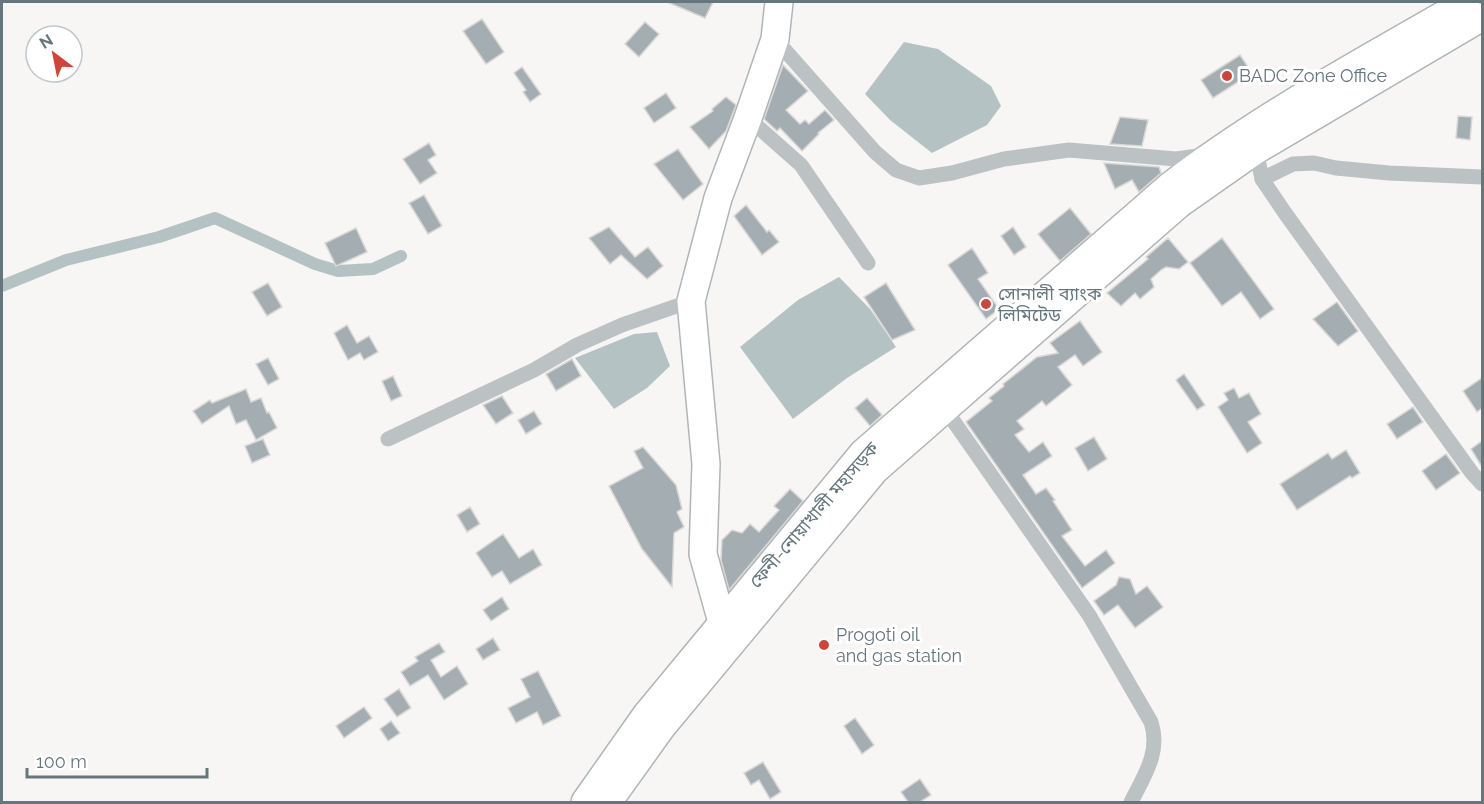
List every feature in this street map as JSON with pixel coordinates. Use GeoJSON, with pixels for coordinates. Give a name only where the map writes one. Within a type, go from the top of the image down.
{"type":"FeatureCollection","features":[{"type":"Feature","properties":{"kind":"highway"},"geometry":{"type":"LineString","coordinates":[[725,651],[722,622],[703,554],[706,464],[691,301],[718,198],[775,39],[778,2]]}},
{"type":"Feature","properties":{"kind":"highway","name":"ফেনী-নোয়াখালী মহাসড়ক"},"geometry":{"type":"LineString","coordinates":[[585,802],[647,714],[863,453],[1170,186],[1210,154],[1466,2]]}},
{"type":"Feature","properties":{"kind":"highway","name":"ফেনী-নোয়াখালী মহাসড়ক"},"geometry":{"type":"LineString","coordinates":[[608,802],[661,728],[875,470],[1179,204],[1256,150],[1482,16]]}},
{"type":"Feature","properties":{"kind":"street"},"geometry":{"type":"LineString","coordinates":[[775,39],[875,152],[896,170],[919,178],[952,173],[1004,159],[1070,150],[1176,159],[1256,150],[1262,179],[1482,484]]}},
{"type":"Feature","properties":{"kind":"street"},"geometry":{"type":"LineString","coordinates":[[748,118],[801,165],[868,263]]}},
{"type":"Feature","properties":{"kind":"street"},"geometry":{"type":"LineString","coordinates":[[1262,179],[1293,164],[1314,163],[1336,168],[1389,173],[1482,177]]}},
{"type":"Feature","properties":{"kind":"street"},"geometry":{"type":"LineString","coordinates":[[388,439],[524,375],[586,341],[622,325],[691,301]]}},
{"type":"Feature","properties":{"kind":"street"},"geometry":{"type":"LineString","coordinates":[[945,409],[1089,615],[1151,722],[1155,735],[1151,762],[1131,802]]}},
{"type":"Feature","properties":{"kind":"shaded area"},"geometry":{"type":"Polygon","coordinates":[[[904,42],[938,49],[991,86],[1001,106],[987,125],[932,153],[890,120],[865,94],[904,42]]]}},
{"type":"Feature","properties":{"kind":"shaded area"},"geometry":{"type":"Polygon","coordinates":[[[839,277],[870,309],[896,347],[847,378],[793,419],[740,347],[798,300],[839,277]]]}},
{"type":"Feature","properties":{"kind":"shaded area"},"geometry":{"type":"Polygon","coordinates":[[[657,332],[670,366],[647,388],[614,409],[575,358],[634,334],[657,332]]]}},
{"type":"Feature","properties":{"kind":"building"},"geometry":{"type":"Polygon","coordinates":[[[667,2],[713,2],[705,18],[667,2]]]}},
{"type":"Feature","properties":{"kind":"building"},"geometry":{"type":"Polygon","coordinates":[[[482,19],[504,52],[486,64],[463,31],[482,19]]]}},
{"type":"Feature","properties":{"kind":"building"},"geometry":{"type":"Polygon","coordinates":[[[645,22],[659,34],[639,57],[625,44],[645,22]]]}},
{"type":"Feature","properties":{"kind":"building","name":"BADC Zone Office"},"geometry":{"type":"Polygon","coordinates":[[[1240,55],[1252,73],[1213,98],[1201,80],[1240,55]]]}},
{"type":"Feature","properties":{"kind":"building"},"geometry":{"type":"Polygon","coordinates":[[[783,65],[808,91],[786,110],[800,124],[805,120],[809,124],[825,110],[834,120],[802,151],[780,128],[777,131],[764,119],[783,65]]]}},
{"type":"Feature","properties":{"kind":"building"},"geometry":{"type":"Polygon","coordinates":[[[522,67],[541,94],[530,102],[523,92],[526,90],[514,73],[522,67]]]}},
{"type":"Feature","properties":{"kind":"building"},"geometry":{"type":"Polygon","coordinates":[[[666,93],[676,108],[654,123],[644,108],[666,93]]]}},
{"type":"Feature","properties":{"kind":"building"},"geometry":{"type":"Polygon","coordinates":[[[726,97],[736,105],[726,131],[709,149],[690,127],[713,111],[712,109],[726,97]]]}},
{"type":"Feature","properties":{"kind":"building"},"geometry":{"type":"Polygon","coordinates":[[[1458,116],[1472,117],[1470,140],[1456,138],[1458,116]]]}},
{"type":"Feature","properties":{"kind":"building"},"geometry":{"type":"Polygon","coordinates":[[[1120,117],[1148,120],[1142,146],[1110,144],[1120,117]]]}},
{"type":"Feature","properties":{"kind":"building"},"geometry":{"type":"Polygon","coordinates":[[[429,143],[436,155],[428,160],[437,173],[420,184],[403,159],[429,143]]]}},
{"type":"Feature","properties":{"kind":"building"},"geometry":{"type":"Polygon","coordinates":[[[678,149],[703,184],[683,200],[654,164],[678,149]]]}},
{"type":"Feature","properties":{"kind":"building"},"geometry":{"type":"Polygon","coordinates":[[[1104,163],[1159,167],[1161,173],[1139,192],[1132,180],[1115,189],[1104,163]]]}},
{"type":"Feature","properties":{"kind":"building"},"geometry":{"type":"Polygon","coordinates":[[[424,195],[442,226],[428,234],[409,203],[424,195]]]}},
{"type":"Feature","properties":{"kind":"building"},"geometry":{"type":"Polygon","coordinates":[[[746,205],[767,232],[769,230],[779,242],[762,255],[734,216],[746,205]]]}},
{"type":"Feature","properties":{"kind":"building"},"geometry":{"type":"Polygon","coordinates":[[[1070,208],[1091,234],[1060,261],[1038,234],[1070,208]]]}},
{"type":"Feature","properties":{"kind":"building"},"geometry":{"type":"Polygon","coordinates":[[[609,227],[635,257],[648,247],[663,266],[647,279],[621,255],[610,264],[589,238],[609,227]]]}},
{"type":"Feature","properties":{"kind":"building"},"geometry":{"type":"Polygon","coordinates":[[[1013,227],[1026,247],[1014,255],[1001,236],[1013,227]]]}},
{"type":"Feature","properties":{"kind":"building"},"geometry":{"type":"Polygon","coordinates":[[[356,228],[367,252],[336,266],[325,243],[356,228]]]}},
{"type":"Feature","properties":{"kind":"building"},"geometry":{"type":"Polygon","coordinates":[[[1168,238],[1188,262],[1179,269],[1166,267],[1161,270],[1151,279],[1154,287],[1140,299],[1135,293],[1121,306],[1107,293],[1148,259],[1146,257],[1168,238]]]}},
{"type":"Feature","properties":{"kind":"building"},"geometry":{"type":"Polygon","coordinates":[[[1222,238],[1274,309],[1260,319],[1241,292],[1222,306],[1190,263],[1222,238]]]}},
{"type":"Feature","properties":{"kind":"building"},"geometry":{"type":"Polygon","coordinates":[[[972,248],[988,273],[978,279],[999,309],[986,319],[948,265],[972,248]]]}},
{"type":"Feature","properties":{"kind":"building"},"geometry":{"type":"Polygon","coordinates":[[[268,283],[282,307],[267,316],[252,292],[268,283]]]}},
{"type":"Feature","properties":{"kind":"building"},"geometry":{"type":"Polygon","coordinates":[[[886,283],[915,330],[892,340],[864,297],[886,283]]]}},
{"type":"Feature","properties":{"kind":"building"},"geometry":{"type":"Polygon","coordinates":[[[1337,302],[1358,331],[1338,346],[1313,319],[1337,302]]]}},
{"type":"Feature","properties":{"kind":"building"},"geometry":{"type":"Polygon","coordinates":[[[1080,321],[1102,352],[1083,366],[1075,355],[1058,367],[1072,385],[1046,406],[1042,401],[1017,421],[1024,429],[1015,435],[1029,452],[1043,442],[1052,456],[1023,475],[1036,494],[1046,488],[1055,500],[1053,501],[1072,530],[1062,536],[1085,566],[1106,550],[1115,563],[1082,588],[966,422],[992,401],[989,398],[1004,386],[1003,384],[1037,357],[1058,353],[1050,343],[1080,321]]]}},
{"type":"Feature","properties":{"kind":"building"},"geometry":{"type":"Polygon","coordinates":[[[347,325],[357,343],[369,336],[378,352],[364,360],[360,353],[348,360],[334,333],[347,325]]]}},
{"type":"Feature","properties":{"kind":"building"},"geometry":{"type":"Polygon","coordinates":[[[268,358],[279,379],[268,385],[256,364],[268,358]]]}},
{"type":"Feature","properties":{"kind":"building"},"geometry":{"type":"Polygon","coordinates":[[[572,359],[581,376],[556,391],[546,374],[572,359]]]}},
{"type":"Feature","properties":{"kind":"building"},"geometry":{"type":"Polygon","coordinates":[[[1184,374],[1205,405],[1197,410],[1176,380],[1184,374]]]}},
{"type":"Feature","properties":{"kind":"building"},"geometry":{"type":"Polygon","coordinates":[[[393,376],[402,396],[391,401],[382,381],[393,376]]]}},
{"type":"Feature","properties":{"kind":"building"},"geometry":{"type":"Polygon","coordinates":[[[1482,378],[1482,408],[1477,412],[1463,391],[1482,378]]]}},
{"type":"Feature","properties":{"kind":"building"},"geometry":{"type":"Polygon","coordinates":[[[1234,388],[1239,398],[1249,393],[1261,414],[1248,422],[1262,443],[1247,453],[1218,407],[1228,400],[1224,393],[1234,388]]]}},
{"type":"Feature","properties":{"kind":"building"},"geometry":{"type":"Polygon","coordinates":[[[246,389],[251,402],[261,398],[277,428],[256,440],[246,420],[236,424],[229,406],[202,424],[193,411],[210,400],[212,403],[246,389]]]}},
{"type":"Feature","properties":{"kind":"building"},"geometry":{"type":"Polygon","coordinates":[[[502,396],[513,413],[496,424],[483,405],[502,396]]]}},
{"type":"Feature","properties":{"kind":"building"},"geometry":{"type":"Polygon","coordinates":[[[867,398],[882,415],[870,426],[855,408],[867,398]]]}},
{"type":"Feature","properties":{"kind":"building"},"geometry":{"type":"Polygon","coordinates":[[[1413,407],[1423,422],[1397,439],[1387,424],[1413,407]]]}},
{"type":"Feature","properties":{"kind":"building"},"geometry":{"type":"Polygon","coordinates":[[[534,411],[542,424],[526,434],[518,420],[534,411]]]}},
{"type":"Feature","properties":{"kind":"building"},"geometry":{"type":"Polygon","coordinates":[[[1094,437],[1107,459],[1088,471],[1075,448],[1094,437]]]}},
{"type":"Feature","properties":{"kind":"building"},"geometry":{"type":"Polygon","coordinates":[[[263,439],[270,455],[252,463],[245,446],[263,439]]]}},
{"type":"Feature","properties":{"kind":"building"},"geometry":{"type":"Polygon","coordinates":[[[1482,441],[1482,467],[1471,449],[1482,441]]]}},
{"type":"Feature","properties":{"kind":"building"},"geometry":{"type":"Polygon","coordinates":[[[643,447],[676,485],[682,509],[677,512],[684,527],[674,533],[672,587],[642,549],[609,486],[643,468],[634,451],[643,447]]]}},
{"type":"Feature","properties":{"kind":"building"},"geometry":{"type":"Polygon","coordinates":[[[1346,450],[1360,473],[1352,478],[1350,476],[1297,510],[1280,484],[1328,453],[1332,459],[1346,450]]]}},
{"type":"Feature","properties":{"kind":"building"},"geometry":{"type":"Polygon","coordinates":[[[1446,454],[1460,473],[1436,490],[1422,471],[1446,454]]]}},
{"type":"Feature","properties":{"kind":"building"},"geometry":{"type":"Polygon","coordinates":[[[790,489],[803,501],[729,590],[721,560],[722,540],[732,530],[742,533],[750,524],[759,532],[779,510],[774,506],[790,489]]]}},
{"type":"Feature","properties":{"kind":"building"},"geometry":{"type":"Polygon","coordinates":[[[470,507],[480,524],[467,532],[457,515],[470,507]]]}},
{"type":"Feature","properties":{"kind":"building"},"geometry":{"type":"Polygon","coordinates":[[[503,534],[519,558],[533,549],[542,565],[510,584],[502,571],[492,577],[476,553],[503,534]]]}},
{"type":"Feature","properties":{"kind":"building"},"geometry":{"type":"Polygon","coordinates":[[[1119,577],[1130,579],[1136,594],[1147,586],[1163,607],[1135,628],[1118,605],[1104,615],[1094,601],[1116,585],[1119,577]]]}},
{"type":"Feature","properties":{"kind":"building"},"geometry":{"type":"Polygon","coordinates":[[[502,597],[509,609],[491,621],[483,610],[502,597]]]}},
{"type":"Feature","properties":{"kind":"building"},"geometry":{"type":"Polygon","coordinates":[[[493,638],[500,650],[483,660],[476,649],[493,638]]]}},
{"type":"Feature","properties":{"kind":"building"},"geometry":{"type":"Polygon","coordinates":[[[439,643],[445,652],[431,660],[441,677],[457,666],[468,684],[444,700],[428,675],[410,686],[401,672],[418,661],[415,657],[439,643]]]}},
{"type":"Feature","properties":{"kind":"building"},"geometry":{"type":"Polygon","coordinates":[[[538,671],[561,716],[543,725],[537,712],[516,723],[508,708],[530,697],[521,679],[538,671]]]}},
{"type":"Feature","properties":{"kind":"building"},"geometry":{"type":"Polygon","coordinates":[[[399,689],[411,708],[397,717],[384,699],[399,689]]]}},
{"type":"Feature","properties":{"kind":"building"},"geometry":{"type":"Polygon","coordinates":[[[364,707],[372,718],[344,738],[336,726],[364,707]]]}},
{"type":"Feature","properties":{"kind":"building"},"geometry":{"type":"Polygon","coordinates":[[[855,718],[874,745],[862,754],[844,726],[855,718]]]}},
{"type":"Feature","properties":{"kind":"building"},"geometry":{"type":"Polygon","coordinates":[[[391,721],[400,733],[388,741],[380,729],[391,721]]]}},
{"type":"Feature","properties":{"kind":"building"},"geometry":{"type":"Polygon","coordinates":[[[763,762],[781,792],[770,799],[759,780],[751,785],[744,773],[763,762]]]}},
{"type":"Feature","properties":{"kind":"building"},"geometry":{"type":"Polygon","coordinates":[[[920,779],[931,795],[920,802],[908,802],[901,792],[920,779]]]}},
{"type":"Feature","properties":{"kind":"waterway"},"geometry":{"type":"LineString","coordinates":[[2,286],[66,260],[159,237],[215,218],[315,264],[338,271],[373,269],[401,256]]}},
{"type":"Feature","properties":{"kind":"place","name":"BADC Zone Office"},"geometry":{"type":"Point","coordinates":[1227,76]}},
{"type":"Feature","properties":{"kind":"place","name":"সোনালী ব্যাংক লিমিটেড"},"geometry":{"type":"Point","coordinates":[986,304]}},
{"type":"Feature","properties":{"kind":"place","name":"Progoti oil and gas station"},"geometry":{"type":"Point","coordinates":[824,645]}}]}
